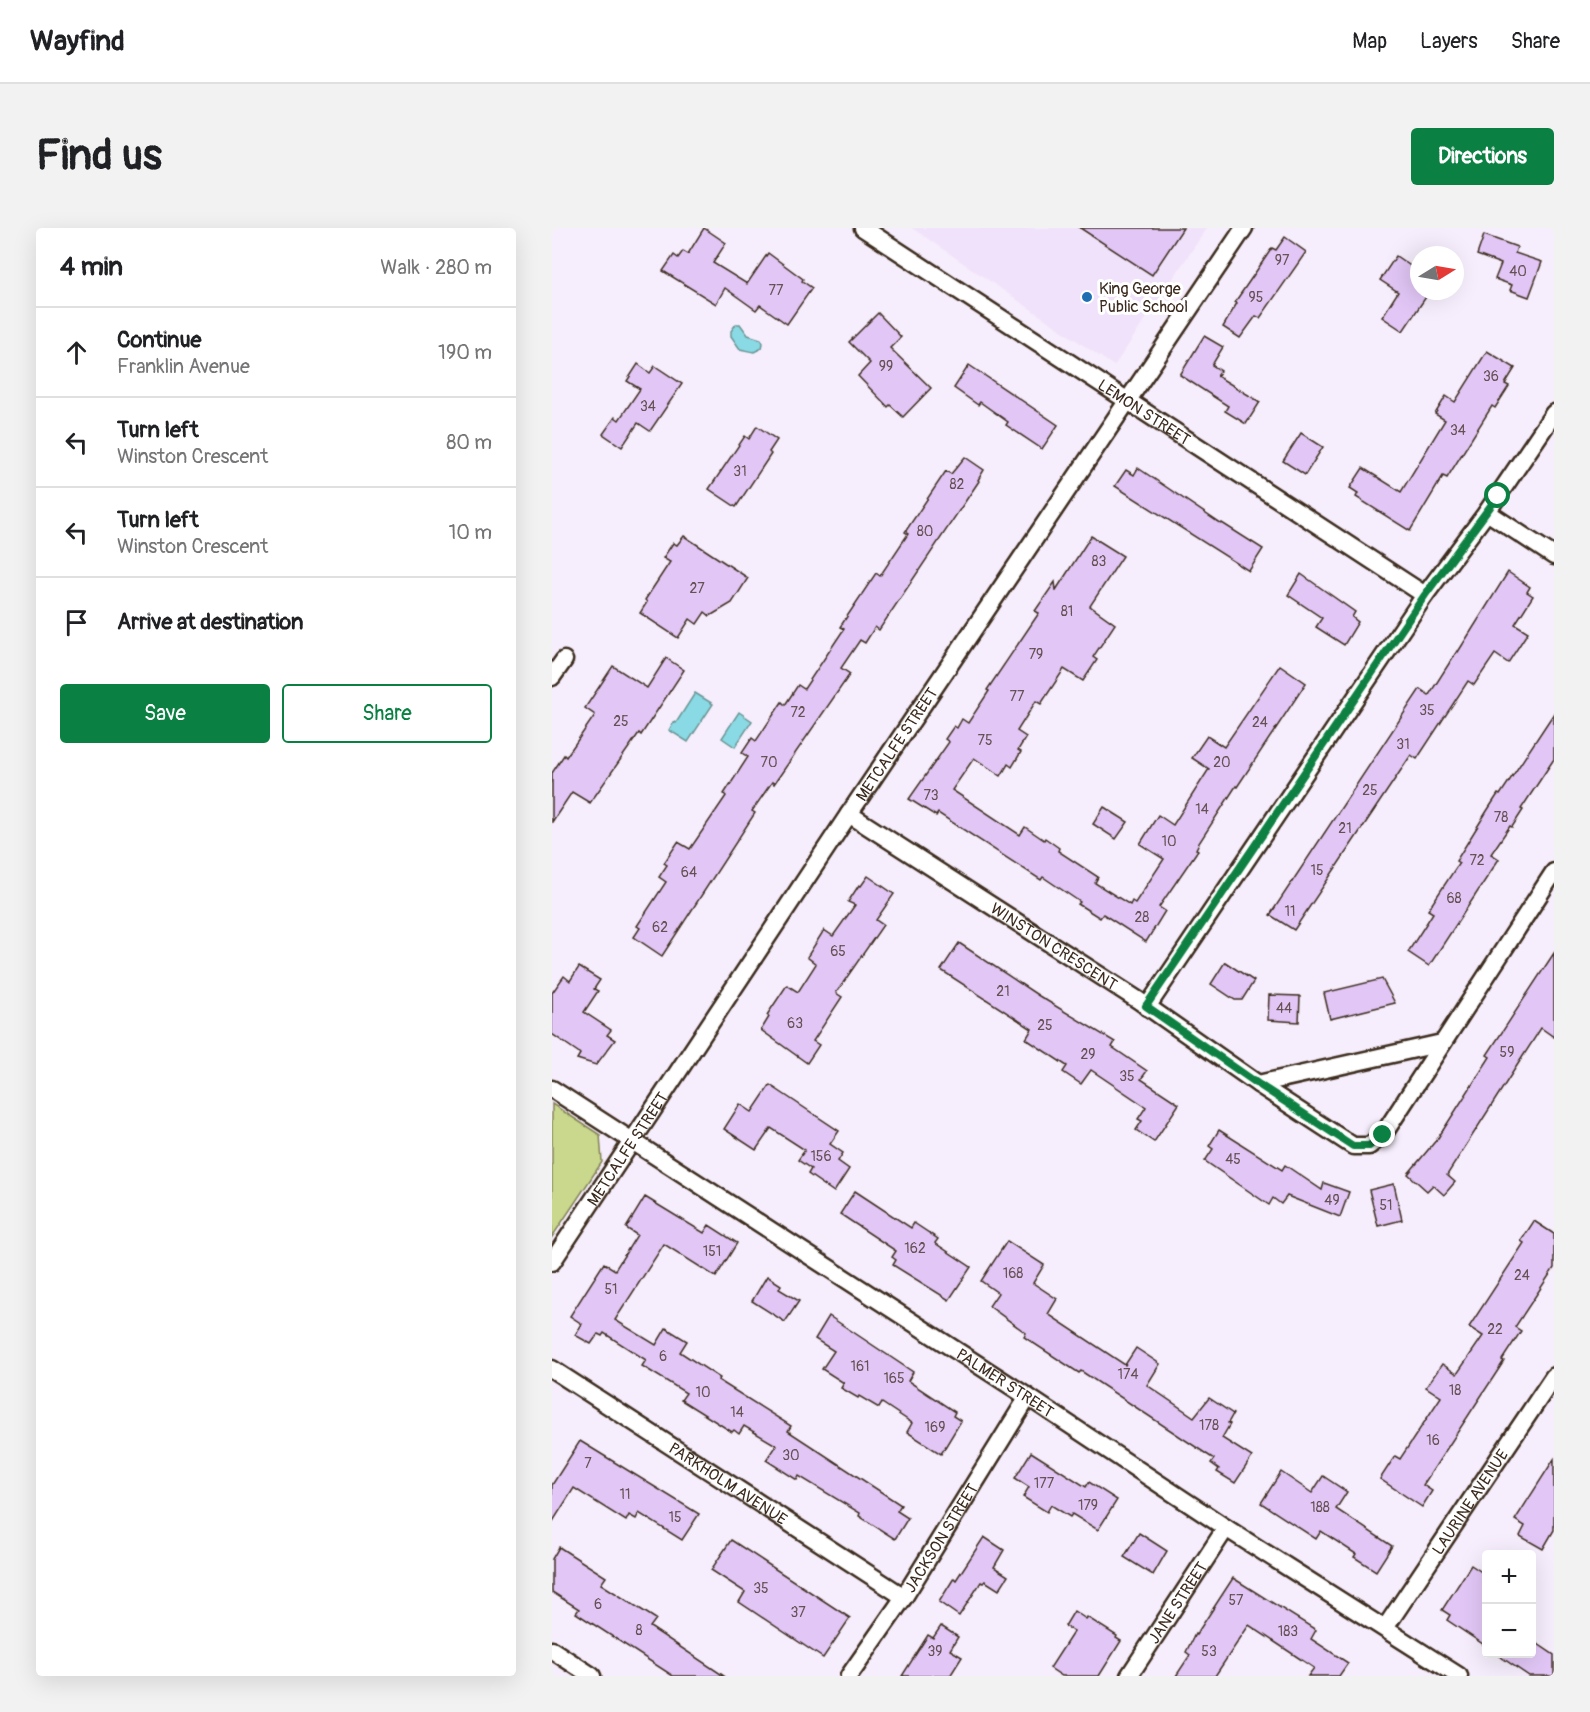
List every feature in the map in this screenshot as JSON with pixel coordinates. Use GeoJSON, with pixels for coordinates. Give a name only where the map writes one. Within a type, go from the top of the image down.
{"type":"FeatureCollection","features":[{"type":"Feature","properties":{"kind":"street","name":"LEMON STREET"},"geometry":{"type":"LineString","coordinates":[[863,228],[1425,595]]}},
{"type":"Feature","properties":{"kind":"street","name":"METCALFE STREET"},"geometry":{"type":"LineString","coordinates":[[552,1262],[849,814],[1244,228]]}},
{"type":"Feature","properties":{"kind":"street"},"geometry":{"type":"LineString","coordinates":[[1146,1006],[1425,595],[1487,512],[1554,413]]}},
{"type":"Feature","properties":{"kind":"street"},"geometry":{"type":"LineString","coordinates":[[1487,512],[1554,556]]}},
{"type":"Feature","properties":{"kind":"street"},"geometry":{"type":"LineString","coordinates":[[552,677],[564,660]]}},
{"type":"Feature","properties":{"kind":"street","name":"WINSTON CRESCENT"},"geometry":{"type":"LineString","coordinates":[[849,814],[1146,1006],[1258,1084],[1353,1146],[1369,1146],[1383,1135],[1554,872]]}},
{"type":"Feature","properties":{"kind":"street"},"geometry":{"type":"LineString","coordinates":[[1258,1084],[1442,1043]]}},
{"type":"Feature","properties":{"kind":"street","name":"PALMER STREET"},"geometry":{"type":"LineString","coordinates":[[552,1089],[1226,1528],[1459,1676]]}},
{"type":"Feature","properties":{"kind":"street","name":"PARKHOLM AVENUE"},"geometry":{"type":"LineString","coordinates":[[552,1369],[904,1597]]}},
{"type":"Feature","properties":{"kind":"street","name":"LAURINE AVENUE"},"geometry":{"type":"LineString","coordinates":[[1385,1628],[1554,1376]]}},
{"type":"Feature","properties":{"kind":"street","name":"JACKSON STREET"},"geometry":{"type":"LineString","coordinates":[[849,1676],[904,1597],[1028,1397]]}},
{"type":"Feature","properties":{"kind":"street","name":"JANE STREET"},"geometry":{"type":"LineString","coordinates":[[1129,1676],[1226,1528]]}},
{"type":"Feature","properties":{"kind":"street"},"geometry":{"type":"LineString","coordinates":[[552,1650],[592,1676]]}},
{"type":"Feature","properties":{"kind":"shaded area","name":"King George Public School"},"geometry":{"type":"Polygon","coordinates":[[[912,228],[1207,228],[1114,366],[912,228]]]}},
{"type":"Feature","properties":{"kind":"green space"},"geometry":{"type":"Polygon","coordinates":[[[552,1104],[600,1135],[602,1162],[552,1237],[552,1104]]]}},
{"type":"Feature","properties":{"kind":"water"},"geometry":{"type":"Polygon","coordinates":[[[736,324],[740,324],[748,335],[761,339],[762,348],[754,352],[740,349],[731,336],[731,331],[736,324]]]}},
{"type":"Feature","properties":{"kind":"water"},"geometry":{"type":"Polygon","coordinates":[[[695,693],[713,704],[688,742],[669,730],[695,693]]]}},
{"type":"Feature","properties":{"kind":"water"},"geometry":{"type":"Polygon","coordinates":[[[739,712],[752,721],[735,747],[722,738],[739,712]]]}},
{"type":"Feature","properties":{"kind":"building"},"geometry":{"type":"Polygon","coordinates":[[[704,228],[726,243],[713,263],[747,284],[768,253],[812,288],[787,324],[760,305],[756,310],[725,288],[716,304],[663,271],[674,255],[678,258],[683,251],[688,254],[704,228]]]}},
{"type":"Feature","properties":{"kind":"building"},"geometry":{"type":"Polygon","coordinates":[[[1080,228],[1183,228],[1152,275],[1080,228]]]}},
{"type":"Feature","properties":{"kind":"building"},"geometry":{"type":"Polygon","coordinates":[[[1484,235],[1517,247],[1515,253],[1542,262],[1529,297],[1510,290],[1512,285],[1495,279],[1501,264],[1477,255],[1484,235]]]}},
{"type":"Feature","properties":{"kind":"building"},"geometry":{"type":"Polygon","coordinates":[[[1285,237],[1306,252],[1260,318],[1256,316],[1240,338],[1223,327],[1237,303],[1235,302],[1272,248],[1276,250],[1285,237]]]}},
{"type":"Feature","properties":{"kind":"building"},"geometry":{"type":"Polygon","coordinates":[[[1396,256],[1410,266],[1410,300],[1424,300],[1403,331],[1382,317],[1398,292],[1380,280],[1396,256]]]}},
{"type":"Feature","properties":{"kind":"building"},"geometry":{"type":"Polygon","coordinates":[[[878,313],[901,337],[890,348],[931,388],[903,417],[890,405],[888,407],[858,376],[870,363],[849,342],[878,313]]]}},
{"type":"Feature","properties":{"kind":"building"},"geometry":{"type":"Polygon","coordinates":[[[1204,336],[1223,347],[1212,365],[1221,371],[1217,376],[1260,402],[1246,424],[1225,411],[1228,406],[1180,375],[1204,336]]]}},
{"type":"Feature","properties":{"kind":"building"},"geometry":{"type":"Polygon","coordinates":[[[1487,351],[1515,368],[1505,384],[1509,386],[1495,408],[1492,406],[1447,478],[1443,476],[1410,531],[1356,497],[1358,493],[1350,488],[1363,468],[1401,492],[1445,420],[1435,414],[1446,396],[1455,402],[1487,351]]]}},
{"type":"Feature","properties":{"kind":"building"},"geometry":{"type":"Polygon","coordinates":[[[638,364],[650,373],[655,366],[682,384],[650,431],[638,423],[622,447],[603,434],[615,417],[619,420],[640,389],[627,381],[638,364]]]}},
{"type":"Feature","properties":{"kind":"building"},"geometry":{"type":"Polygon","coordinates":[[[969,365],[1058,425],[1042,449],[1006,425],[1008,422],[980,402],[978,405],[954,388],[969,365]]]}},
{"type":"Feature","properties":{"kind":"building"},"geometry":{"type":"Polygon","coordinates":[[[757,426],[777,440],[769,452],[771,454],[736,507],[709,489],[745,436],[749,439],[757,426]]]}},
{"type":"Feature","properties":{"kind":"building"},"geometry":{"type":"Polygon","coordinates":[[[1301,433],[1323,447],[1305,475],[1283,461],[1301,433]]]}},
{"type":"Feature","properties":{"kind":"building"},"geometry":{"type":"Polygon","coordinates":[[[965,457],[984,470],[979,481],[879,630],[875,627],[865,643],[860,640],[841,668],[850,674],[774,784],[772,782],[752,811],[755,813],[662,956],[634,937],[640,928],[637,926],[666,882],[659,877],[667,865],[664,863],[678,842],[690,849],[726,796],[724,794],[748,757],[742,753],[752,738],[756,741],[782,702],[785,705],[798,685],[804,689],[844,629],[840,627],[876,573],[880,576],[908,534],[905,532],[946,471],[951,474],[965,457]]]}},
{"type":"Feature","properties":{"kind":"building"},"geometry":{"type":"Polygon","coordinates":[[[1138,468],[1221,524],[1263,549],[1249,571],[1115,486],[1126,470],[1134,475],[1138,468]]]}},
{"type":"Feature","properties":{"kind":"building"},"geometry":{"type":"Polygon","coordinates":[[[684,536],[748,578],[732,603],[710,616],[705,612],[697,624],[690,619],[678,638],[640,613],[647,602],[645,600],[670,562],[663,558],[673,543],[677,545],[684,536]]]}},
{"type":"Feature","properties":{"kind":"building"},"geometry":{"type":"Polygon","coordinates":[[[1091,536],[1123,556],[1090,606],[1115,624],[1093,657],[1097,660],[1083,681],[1064,669],[1041,704],[1036,701],[1017,731],[1026,737],[1018,750],[1021,752],[1012,767],[1008,764],[1001,776],[974,758],[952,790],[1020,835],[1025,827],[1044,840],[1045,838],[1059,848],[1058,851],[1098,877],[1095,883],[1130,905],[1132,901],[1135,903],[1164,859],[1140,844],[1158,815],[1173,825],[1209,769],[1192,758],[1207,736],[1224,747],[1280,665],[1306,683],[1236,786],[1199,843],[1196,849],[1198,850],[1159,907],[1165,911],[1146,942],[1103,914],[1100,918],[1043,877],[1041,880],[938,813],[936,816],[909,799],[949,742],[945,739],[954,726],[957,728],[962,719],[968,723],[989,691],[987,690],[1039,613],[1035,611],[1055,582],[1056,590],[1091,536]]]}},
{"type":"Feature","properties":{"kind":"building"},"geometry":{"type":"Polygon","coordinates":[[[1508,572],[1530,587],[1527,592],[1533,596],[1515,624],[1528,632],[1508,663],[1495,654],[1474,685],[1468,681],[1417,759],[1411,755],[1294,930],[1270,915],[1420,689],[1429,695],[1508,572]]]}},
{"type":"Feature","properties":{"kind":"building"},"geometry":{"type":"Polygon","coordinates":[[[1301,574],[1355,612],[1352,617],[1358,622],[1344,645],[1316,627],[1322,618],[1288,595],[1301,574]]]}},
{"type":"Feature","properties":{"kind":"building"},"geometry":{"type":"Polygon","coordinates":[[[666,658],[684,670],[641,735],[639,733],[590,803],[572,792],[552,822],[552,773],[595,715],[585,708],[613,666],[647,688],[666,658]]]}},
{"type":"Feature","properties":{"kind":"building"},"geometry":{"type":"Polygon","coordinates":[[[1554,713],[1554,759],[1521,809],[1523,810],[1512,827],[1510,826],[1491,854],[1499,859],[1429,966],[1408,952],[1433,913],[1428,910],[1459,863],[1456,861],[1487,811],[1554,713]]]}},
{"type":"Feature","properties":{"kind":"building"},"geometry":{"type":"Polygon","coordinates":[[[1104,807],[1128,822],[1116,839],[1093,824],[1104,807]]]}},
{"type":"Feature","properties":{"kind":"building"},"geometry":{"type":"Polygon","coordinates":[[[868,876],[894,894],[876,920],[883,925],[836,993],[842,997],[813,1041],[819,1045],[807,1063],[761,1030],[769,1017],[767,1015],[787,985],[798,992],[816,964],[807,957],[824,930],[833,936],[855,905],[848,902],[868,876]]]}},
{"type":"Feature","properties":{"kind":"building"},"geometry":{"type":"Polygon","coordinates":[[[959,943],[1039,996],[1115,1042],[1112,1047],[1147,1071],[1141,1079],[1179,1104],[1154,1142],[1136,1130],[1142,1121],[1138,1119],[1146,1107],[1091,1070],[1081,1084],[1063,1072],[1067,1066],[1026,1039],[1032,1029],[941,970],[959,943]]]}},
{"type":"Feature","properties":{"kind":"building"},"geometry":{"type":"Polygon","coordinates":[[[1554,953],[1554,1037],[1541,1028],[1447,1175],[1455,1182],[1444,1195],[1433,1185],[1427,1191],[1408,1174],[1438,1138],[1490,1057],[1487,1055],[1554,953]]]}},
{"type":"Feature","properties":{"kind":"building"},"geometry":{"type":"Polygon","coordinates":[[[1225,962],[1254,981],[1242,1000],[1235,1000],[1211,984],[1225,962]]]}},
{"type":"Feature","properties":{"kind":"building"},"geometry":{"type":"Polygon","coordinates":[[[579,967],[600,980],[594,989],[598,991],[584,1012],[611,1030],[607,1035],[615,1040],[596,1065],[577,1059],[580,1054],[578,1052],[552,1034],[552,993],[564,976],[570,981],[579,967]]]}},
{"type":"Feature","properties":{"kind":"building"},"geometry":{"type":"Polygon","coordinates":[[[1382,979],[1395,1003],[1330,1019],[1324,993],[1382,979]]]}},
{"type":"Feature","properties":{"kind":"building"},"geometry":{"type":"Polygon","coordinates":[[[1269,995],[1300,996],[1299,1022],[1268,1020],[1269,995]]]}},
{"type":"Feature","properties":{"kind":"building"},"geometry":{"type":"Polygon","coordinates":[[[770,1085],[839,1131],[830,1144],[843,1153],[838,1161],[849,1169],[834,1192],[808,1174],[811,1169],[798,1160],[805,1150],[771,1128],[756,1150],[724,1129],[740,1104],[752,1112],[770,1085]]]}},
{"type":"Feature","properties":{"kind":"building"},"geometry":{"type":"Polygon","coordinates":[[[1219,1130],[1282,1170],[1285,1165],[1322,1190],[1324,1183],[1349,1192],[1340,1217],[1287,1196],[1281,1204],[1273,1198],[1269,1205],[1205,1161],[1213,1149],[1209,1146],[1219,1130]]]}},
{"type":"Feature","properties":{"kind":"building"},"geometry":{"type":"Polygon","coordinates":[[[1394,1184],[1402,1220],[1378,1226],[1369,1190],[1394,1184]]]}},
{"type":"Feature","properties":{"kind":"building"},"geometry":{"type":"Polygon","coordinates":[[[855,1191],[911,1228],[914,1223],[938,1239],[935,1243],[971,1267],[949,1300],[893,1265],[896,1260],[892,1257],[896,1251],[840,1214],[855,1191]]]}},
{"type":"Feature","properties":{"kind":"building"},"geometry":{"type":"Polygon","coordinates":[[[645,1197],[704,1233],[709,1225],[737,1243],[716,1277],[664,1244],[615,1320],[656,1345],[666,1328],[687,1341],[680,1352],[720,1378],[718,1380],[791,1426],[788,1431],[901,1505],[897,1511],[908,1518],[895,1539],[859,1516],[860,1513],[799,1476],[797,1480],[766,1460],[776,1445],[744,1426],[739,1434],[734,1430],[732,1432],[681,1400],[686,1393],[642,1366],[646,1360],[604,1333],[602,1336],[598,1334],[591,1344],[575,1335],[582,1324],[570,1316],[604,1263],[615,1270],[637,1235],[626,1228],[645,1197]]]}},
{"type":"Feature","properties":{"kind":"building"},"geometry":{"type":"Polygon","coordinates":[[[1534,1221],[1554,1234],[1554,1268],[1515,1327],[1521,1331],[1502,1360],[1504,1361],[1423,1485],[1432,1491],[1422,1507],[1380,1479],[1395,1456],[1400,1459],[1441,1397],[1426,1387],[1442,1364],[1457,1374],[1483,1336],[1469,1327],[1524,1243],[1521,1241],[1534,1221]]]}},
{"type":"Feature","properties":{"kind":"building"},"geometry":{"type":"Polygon","coordinates":[[[1007,1241],[1044,1265],[1033,1283],[1057,1299],[1048,1314],[1125,1365],[1136,1348],[1160,1364],[1147,1385],[1194,1417],[1209,1398],[1233,1414],[1222,1438],[1252,1457],[1235,1483],[1217,1472],[1219,1469],[1211,1463],[1214,1459],[1081,1371],[1079,1373],[1024,1337],[1026,1333],[989,1306],[998,1293],[981,1281],[1007,1241]]]}},
{"type":"Feature","properties":{"kind":"building"},"geometry":{"type":"Polygon","coordinates":[[[767,1276],[781,1285],[779,1289],[799,1301],[785,1322],[752,1301],[767,1276]]]}},
{"type":"Feature","properties":{"kind":"building"},"geometry":{"type":"Polygon","coordinates":[[[829,1316],[913,1372],[908,1381],[955,1412],[953,1416],[961,1421],[941,1454],[907,1432],[912,1423],[882,1403],[879,1408],[841,1388],[844,1383],[822,1369],[834,1351],[815,1339],[829,1316]]]}},
{"type":"Feature","properties":{"kind":"building"},"geometry":{"type":"Polygon","coordinates":[[[580,1441],[699,1514],[682,1540],[639,1513],[636,1519],[629,1515],[626,1521],[574,1488],[552,1523],[552,1485],[580,1441]]]}},
{"type":"Feature","properties":{"kind":"building"},"geometry":{"type":"Polygon","coordinates":[[[1031,1452],[1086,1487],[1089,1482],[1117,1500],[1098,1530],[1072,1514],[1070,1517],[1051,1505],[1047,1512],[1023,1497],[1029,1487],[1015,1478],[1031,1452]]]}},
{"type":"Feature","properties":{"kind":"building"},"geometry":{"type":"Polygon","coordinates":[[[1554,1459],[1554,1530],[1543,1549],[1520,1536],[1525,1526],[1515,1520],[1554,1459]]]}},
{"type":"Feature","properties":{"kind":"building"},"geometry":{"type":"Polygon","coordinates":[[[1281,1472],[1312,1493],[1323,1476],[1347,1492],[1336,1509],[1392,1546],[1376,1571],[1354,1557],[1356,1554],[1321,1531],[1316,1539],[1261,1503],[1281,1472]]]}},
{"type":"Feature","properties":{"kind":"building"},"geometry":{"type":"Polygon","coordinates":[[[1139,1533],[1167,1551],[1153,1575],[1124,1557],[1139,1533]]]}},
{"type":"Feature","properties":{"kind":"building"},"geometry":{"type":"Polygon","coordinates":[[[984,1537],[1004,1550],[994,1567],[1008,1576],[999,1590],[985,1581],[981,1582],[959,1616],[939,1602],[984,1537]]]}},
{"type":"Feature","properties":{"kind":"building"},"geometry":{"type":"Polygon","coordinates":[[[731,1540],[850,1618],[823,1658],[739,1602],[745,1592],[711,1570],[731,1540]]]}},
{"type":"Feature","properties":{"kind":"building"},"geometry":{"type":"Polygon","coordinates":[[[559,1547],[606,1577],[601,1584],[656,1619],[650,1627],[724,1676],[673,1676],[576,1613],[579,1609],[552,1592],[552,1559],[559,1547]]]}},
{"type":"Feature","properties":{"kind":"building"},"geometry":{"type":"Polygon","coordinates":[[[1471,1565],[1482,1572],[1482,1643],[1447,1620],[1450,1615],[1442,1610],[1471,1565]]]}},
{"type":"Feature","properties":{"kind":"building"},"geometry":{"type":"Polygon","coordinates":[[[1233,1578],[1316,1630],[1311,1639],[1348,1663],[1339,1676],[1308,1676],[1314,1668],[1249,1625],[1215,1676],[1176,1676],[1190,1655],[1186,1652],[1195,1634],[1233,1578]]]}},
{"type":"Feature","properties":{"kind":"building"},"geometry":{"type":"Polygon","coordinates":[[[1074,1611],[1117,1636],[1116,1638],[1121,1641],[1099,1676],[1062,1676],[1050,1668],[1074,1631],[1065,1626],[1074,1611]]]}},
{"type":"Feature","properties":{"kind":"building"},"geometry":{"type":"Polygon","coordinates":[[[941,1626],[958,1637],[950,1650],[962,1657],[950,1676],[902,1676],[928,1635],[933,1638],[941,1626]]]}},
{"type":"Feature","properties":{"kind":"building"},"geometry":{"type":"Polygon","coordinates":[[[1536,1643],[1554,1655],[1554,1676],[1529,1676],[1502,1658],[1536,1658],[1536,1643]]]}},
{"type":"Feature","properties":{"kind":"place","name":"King George Public School"},"geometry":{"type":"Point","coordinates":[1087,297]}},
{"type":"Feature","properties":{"kind":"route"},"geometry":{"type":"LineString","coordinates":[[1383,1135],[1369,1146],[1353,1146],[1258,1084],[1146,1006],[1425,595],[1498,496]]}}]}
